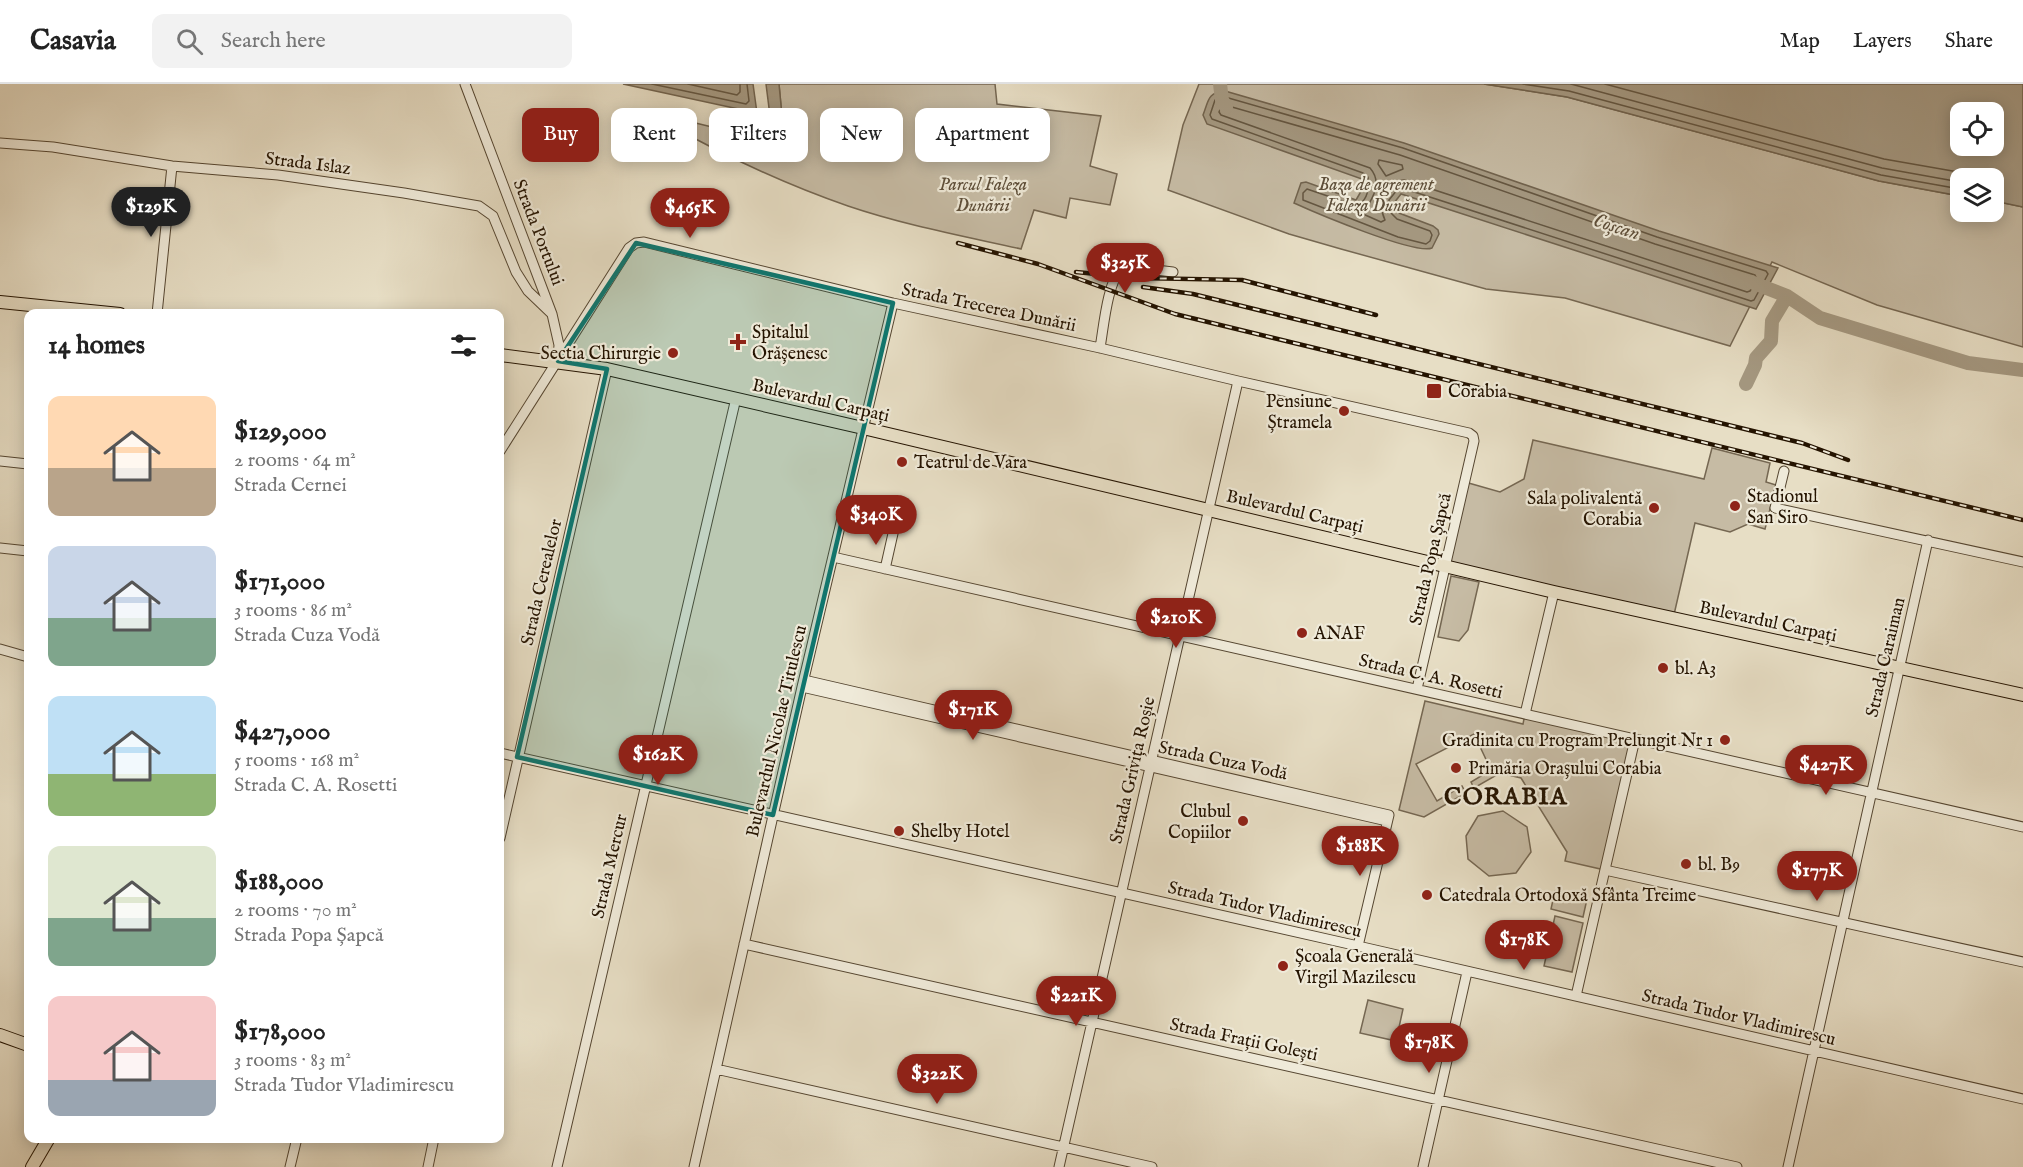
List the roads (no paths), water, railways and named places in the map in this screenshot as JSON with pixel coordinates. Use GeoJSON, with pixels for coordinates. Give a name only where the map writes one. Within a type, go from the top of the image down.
{"type":"FeatureCollection","features":[{"type":"Feature","properties":{"kind":"main road"},"geometry":{"type":"LineString","coordinates":[[0,302],[70,309]]}},
{"type":"Feature","properties":{"kind":"main road","name":"Bulevardul Carpați"},"geometry":{"type":"LineString","coordinates":[[504,355],[607,369],[1554,592],[2023,695]]}},
{"type":"Feature","properties":{"kind":"main road"},"geometry":{"type":"LineString","coordinates":[[0,1035],[24,1044]]}},
{"type":"Feature","properties":{"kind":"main road"},"geometry":{"type":"LineString","coordinates":[[32,1167],[46,1143]]}},
{"type":"Feature","properties":{"kind":"street","name":"Strada Portului"},"geometry":{"type":"LineString","coordinates":[[465,84],[552,314],[559,345],[558,361]]}},
{"type":"Feature","properties":{"kind":"street","name":"Strada Islaz"},"geometry":{"type":"LineString","coordinates":[[0,143],[53,147],[172,166],[278,175],[404,192],[479,206],[493,216],[516,272],[528,291],[552,314]]}},
{"type":"Feature","properties":{"kind":"street"},"geometry":{"type":"LineString","coordinates":[[158,309],[172,166]]}},
{"type":"Feature","properties":{"kind":"street","name":"Strada Trecerea Dunării"},"geometry":{"type":"LineString","coordinates":[[558,361],[629,248],[636,243],[644,242],[893,303],[1408,418],[1469,433],[1473,436]]}},
{"type":"Feature","properties":{"kind":"street"},"geometry":{"type":"LineString","coordinates":[[1100,348],[1112,292],[1122,266],[1173,272]]}},
{"type":"Feature","properties":{"kind":"street","name":"Bulevardul Nicolae Titulescu"},"geometry":{"type":"LineString","coordinates":[[694,1167],[832,557],[893,303]]}},
{"type":"Feature","properties":{"kind":"street"},"geometry":{"type":"LineString","coordinates":[[504,445],[558,361]]}},
{"type":"Feature","properties":{"kind":"street","name":"Strada Cerealelor"},"geometry":{"type":"LineString","coordinates":[[504,819],[607,369]]}},
{"type":"Feature","properties":{"kind":"street","name":"Strada Grivița Roșie"},"geometry":{"type":"LineString","coordinates":[[1059,1167],[1238,381]]}},
{"type":"Feature","properties":{"kind":"street","name":"Strada Mercur"},"geometry":{"type":"LineString","coordinates":[[557,1167],[735,398]]}},
{"type":"Feature","properties":{"kind":"street","name":"Strada Popa Șapcă"},"geometry":{"type":"LineString","coordinates":[[1417,689],[1474,441],[1473,436]]}},
{"type":"Feature","properties":{"kind":"street"},"geometry":{"type":"LineString","coordinates":[[0,461],[24,464]]}},
{"type":"Feature","properties":{"kind":"street"},"geometry":{"type":"LineString","coordinates":[[1784,471],[1775,508],[2023,562]]}},
{"type":"Feature","properties":{"kind":"street"},"geometry":{"type":"LineString","coordinates":[[885,569],[894,529]]}},
{"type":"Feature","properties":{"kind":"street","name":"Strada Caraiman"},"geometry":{"type":"LineString","coordinates":[[1788,1167],[1928,540]]}},
{"type":"Feature","properties":{"kind":"street"},"geometry":{"type":"LineString","coordinates":[[0,548],[24,551]]}},
{"type":"Feature","properties":{"kind":"street","name":"Strada C. A. Rosetti"},"geometry":{"type":"LineString","coordinates":[[832,557],[2023,827]]}},
{"type":"Feature","properties":{"kind":"street"},"geometry":{"type":"LineString","coordinates":[[1526,714],[1554,592]]}},
{"type":"Feature","properties":{"kind":"street"},"geometry":{"type":"LineString","coordinates":[[0,649],[24,656]]}},
{"type":"Feature","properties":{"kind":"street","name":"Strada Cuza Vodă"},"geometry":{"type":"LineString","coordinates":[[803,683],[1388,818],[1358,946]]}},
{"type":"Feature","properties":{"kind":"street"},"geometry":{"type":"LineString","coordinates":[[1576,996],[1635,739]]}},
{"type":"Feature","properties":{"kind":"street","name":"Strada Tudor Vladimirescu"},"geometry":{"type":"LineString","coordinates":[[504,754],[1358,946],[2023,1099]]}},
{"type":"Feature","properties":{"kind":"street"},"geometry":{"type":"LineString","coordinates":[[1605,870],[2023,962]]}},
{"type":"Feature","properties":{"kind":"street","name":"Strada Frații Golești"},"geometry":{"type":"LineString","coordinates":[[744,944],[1438,1098],[1737,1167]]}},
{"type":"Feature","properties":{"kind":"street"},"geometry":{"type":"LineString","coordinates":[[1422,1167],[1467,972]]}},
{"type":"Feature","properties":{"kind":"street"},"geometry":{"type":"LineString","coordinates":[[716,1069],[1152,1167]]}},
{"type":"Feature","properties":{"kind":"street"},"geometry":{"type":"LineString","coordinates":[[290,1167],[296,1143]]}},
{"type":"Feature","properties":{"kind":"street"},"geometry":{"type":"LineString","coordinates":[[428,1167],[433,1143]]}},
{"type":"Feature","properties":{"kind":"water"},"geometry":{"type":"Polygon","coordinates":[[[623,84],[753,84],[756,108],[734,108],[623,84]]]}},
{"type":"Feature","properties":{"kind":"water"},"geometry":{"type":"Polygon","coordinates":[[[766,84],[779,84],[781,108],[769,108],[766,84]]]}},
{"type":"Feature","properties":{"kind":"water"},"geometry":{"type":"Polygon","coordinates":[[[1484,84],[2023,84],[2023,207],[2004,203],[2004,168],[1950,168],[1950,194],[1879,181],[1567,97],[1484,84]]]}},
{"type":"Feature","properties":{"kind":"water"},"geometry":{"type":"Polygon","coordinates":[[[1225,91],[1404,143],[1659,231],[1778,268],[1756,309],[1401,194],[1394,203],[1395,209],[1399,213],[1433,226],[1439,234],[1432,248],[1406,245],[1387,239],[1294,203],[1301,183],[1306,182],[1356,200],[1363,188],[1362,179],[1207,124],[1203,115],[1210,98],[1215,93],[1225,91]]]}},
{"type":"Feature","properties":{"kind":"waterway","name":"Coșcan"},"geometry":{"type":"LineString","coordinates":[[1220,84],[1222,100],[1226,107]]}},
{"type":"Feature","properties":{"kind":"waterway","name":"Coșcan"},"geometry":{"type":"LineString","coordinates":[[1751,282],[1787,296],[1820,318],[1968,363],[2023,370]]}},
{"type":"Feature","properties":{"kind":"waterway"},"geometry":{"type":"LineString","coordinates":[[1746,384],[1756,358],[1771,341],[1772,321],[1787,296]]}},
{"type":"Feature","properties":{"kind":"railway"},"geometry":{"type":"LineString","coordinates":[[958,243],[1038,264],[1175,314],[2023,520]]}},
{"type":"Feature","properties":{"kind":"railway"},"geometry":{"type":"LineString","coordinates":[[1076,272],[1138,278],[1242,280],[1376,315]]}},
{"type":"Feature","properties":{"kind":"railway"},"geometry":{"type":"LineString","coordinates":[[1143,287],[1193,294],[1802,443],[1848,460]]}},
{"type":"Feature","properties":{"kind":"place","name":"Spitalul Orășenesc"},"geometry":{"type":"Point","coordinates":[738,342]}},
{"type":"Feature","properties":{"kind":"place","name":"Sectia Chirurgie"},"geometry":{"type":"Point","coordinates":[673,353]}},
{"type":"Feature","properties":{"kind":"place","name":"Corabia"},"geometry":{"type":"Point","coordinates":[1434,391]}},
{"type":"Feature","properties":{"kind":"place","name":"Pensiune Ștramela"},"geometry":{"type":"Point","coordinates":[1344,411]}},
{"type":"Feature","properties":{"kind":"place","name":"Teatrul de Vara"},"geometry":{"type":"Point","coordinates":[902,462]}},
{"type":"Feature","properties":{"kind":"place","name":"Stadionul San Siro"},"geometry":{"type":"Point","coordinates":[1735,506]}},
{"type":"Feature","properties":{"kind":"place","name":"Sala polivalentă Corabia"},"geometry":{"type":"Point","coordinates":[1654,508]}},
{"type":"Feature","properties":{"kind":"place","name":"ANAF"},"geometry":{"type":"Point","coordinates":[1302,633]}},
{"type":"Feature","properties":{"kind":"place","name":"bl. A3"},"geometry":{"type":"Point","coordinates":[1663,668]}},
{"type":"Feature","properties":{"kind":"place","name":"Gradinita cu Program Prelungit Nr 1"},"geometry":{"type":"Point","coordinates":[1725,740]}},
{"type":"Feature","properties":{"kind":"place","name":"Primăria Orașului Corabia"},"geometry":{"type":"Point","coordinates":[1456,768]}},
{"type":"Feature","properties":{"kind":"place","name":"Clubul Copiilor"},"geometry":{"type":"Point","coordinates":[1243,821]}},
{"type":"Feature","properties":{"kind":"place","name":"Shelby Hotel"},"geometry":{"type":"Point","coordinates":[899,831]}},
{"type":"Feature","properties":{"kind":"place","name":"bl. B9"},"geometry":{"type":"Point","coordinates":[1686,864]}},
{"type":"Feature","properties":{"kind":"place","name":"Catedrala Ortodoxă Sfânta Treime"},"geometry":{"type":"Point","coordinates":[1427,895]}},
{"type":"Feature","properties":{"kind":"place","name":"Școala Generală Virgil Mazilescu"},"geometry":{"type":"Point","coordinates":[1283,966]}},
{"type":"Feature","properties":{"kind":"district","name":"CORABIA"},"geometry":{"type":"Point","coordinates":[1506,796]}},
{"type":"Feature","properties":{"kind":"park label","name":"Parcul Faleza Dunării"},"geometry":{"type":"Point","coordinates":[983,194]}},
{"type":"Feature","properties":{"kind":"park label","name":"Baza de agrement Faleza Dunării"},"geometry":{"type":"Point","coordinates":[1376,194]}}]}
